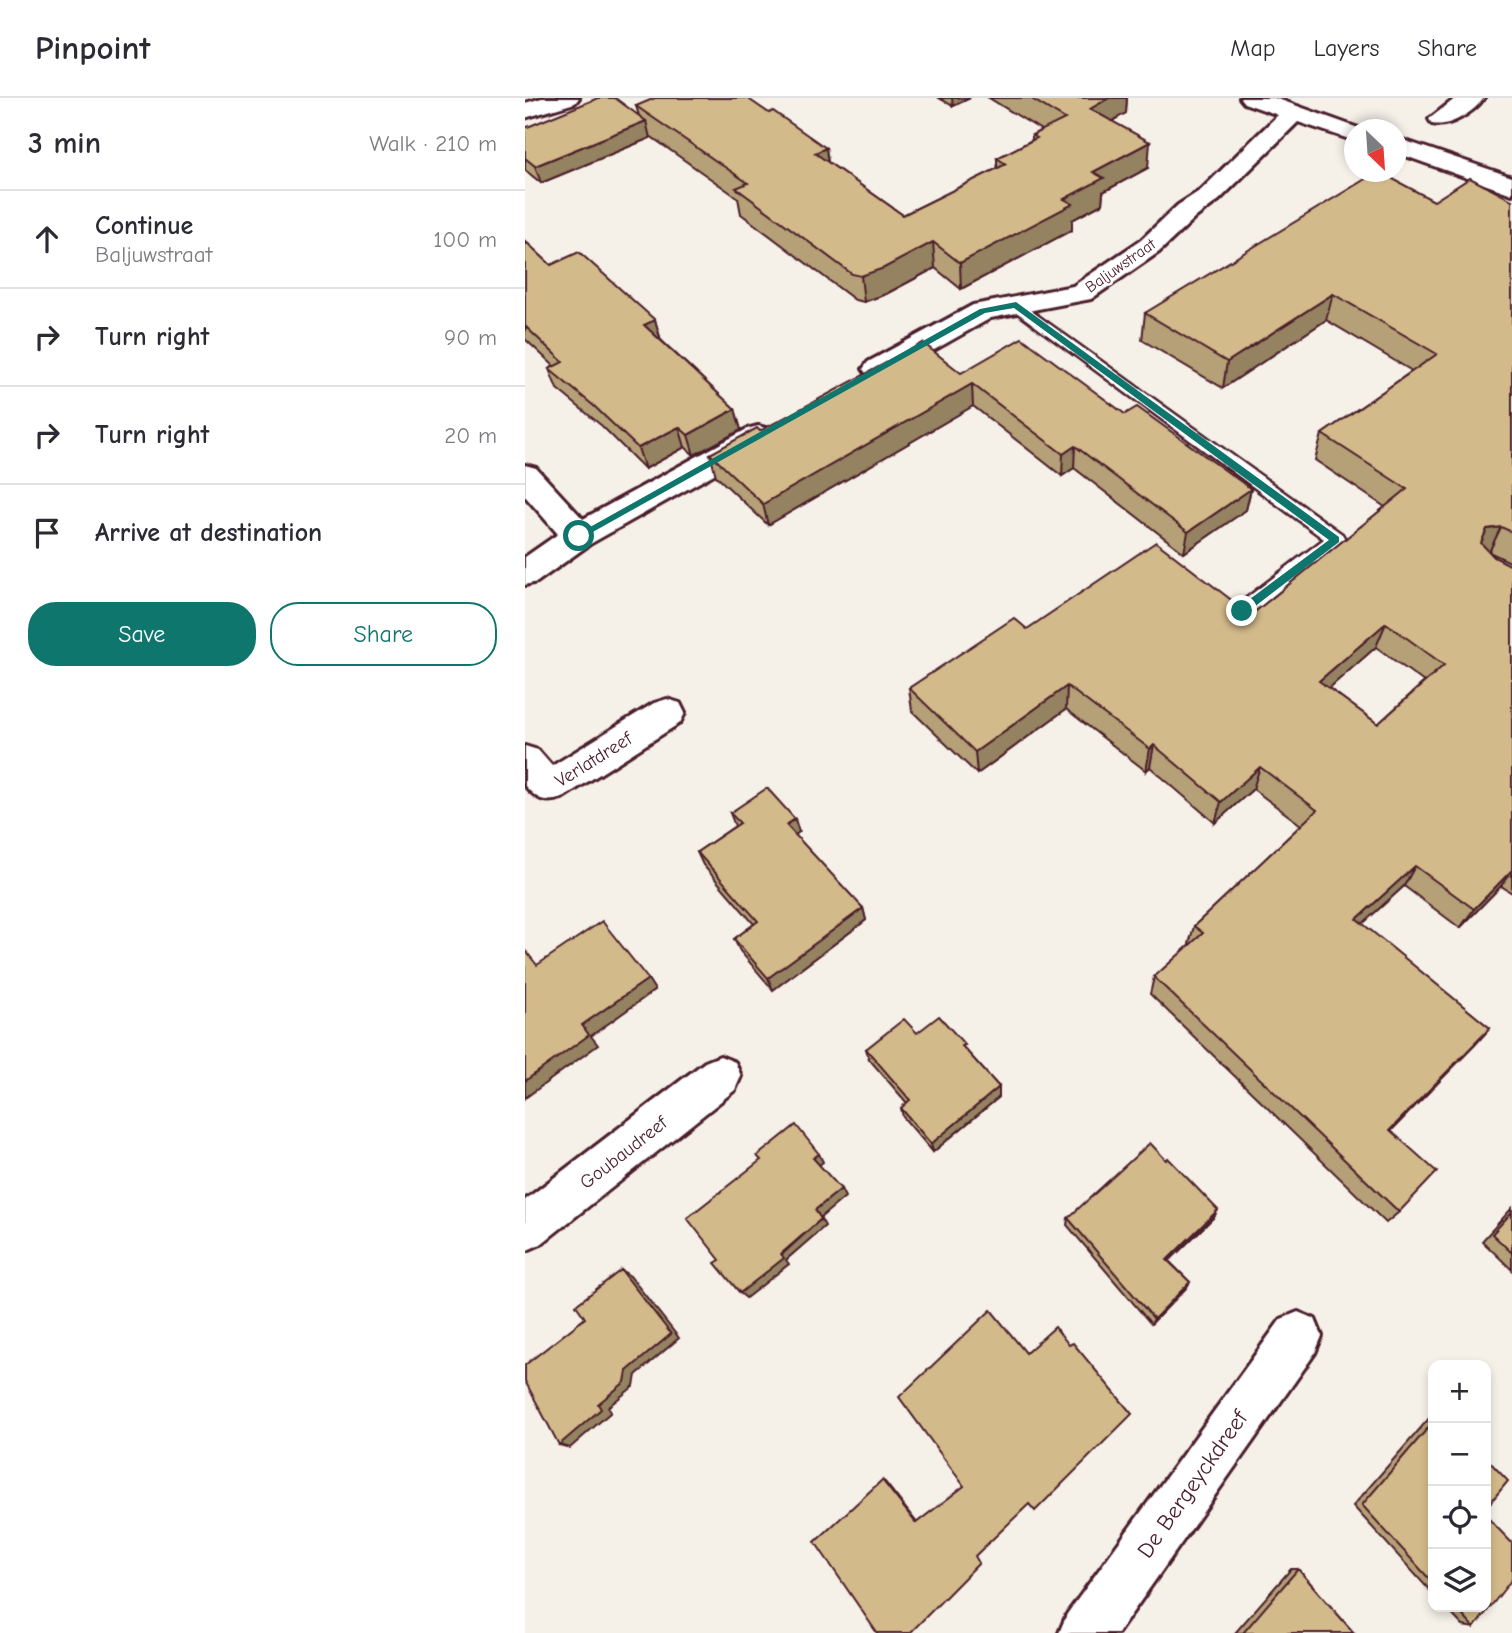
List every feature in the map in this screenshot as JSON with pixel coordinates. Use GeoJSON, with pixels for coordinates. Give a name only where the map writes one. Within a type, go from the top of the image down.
{"type":"FeatureCollection","features":[{"type":"Feature","properties":{"kind":"street"},"geometry":{"type":"LineString","coordinates":[[525,111],[567,98]]}},
{"type":"Feature","properties":{"kind":"street"},"geometry":{"type":"LineString","coordinates":[[1252,98],[1344,130]]}},
{"type":"Feature","properties":{"kind":"street"},"geometry":{"type":"LineString","coordinates":[[1441,119],[1472,98]]}},
{"type":"Feature","properties":{"kind":"street","name":"Baljuwstraat"},"geometry":{"type":"LineString","coordinates":[[852,384],[983,311],[1081,293],[1150,246],[1187,211],[1210,195],[1294,113]]}},
{"type":"Feature","properties":{"kind":"street"},"geometry":{"type":"LineString","coordinates":[[1407,149],[1512,186]]}},
{"type":"Feature","properties":{"kind":"street"},"geometry":{"type":"LineString","coordinates":[[525,573],[579,536],[781,423]]}},
{"type":"Feature","properties":{"kind":"street"},"geometry":{"type":"LineString","coordinates":[[525,476],[579,536]]}},
{"type":"Feature","properties":{"kind":"street","name":"Verlatdreef"},"geometry":{"type":"LineString","coordinates":[[525,761],[548,787],[667,713]]}},
{"type":"Feature","properties":{"kind":"street","name":"Goubaudreef"},"geometry":{"type":"LineString","coordinates":[[525,1228],[720,1076]]}},
{"type":"Feature","properties":{"kind":"street","name":"De Bergeyckdreef"},"geometry":{"type":"LineString","coordinates":[[1086,1633],[1298,1336]]}},
{"type":"Feature","properties":{"kind":"lane"},"geometry":{"type":"LineString","coordinates":[[1016,305],[1336,540],[1242,611]]}},
{"type":"Feature","properties":{"kind":"building"},"geometry":{"type":"Polygon","coordinates":[[[598,98],[615,98],[646,121],[535,166],[525,158],[525,128],[598,98]]]}},
{"type":"Feature","properties":{"kind":"building"},"geometry":{"type":"Polygon","coordinates":[[[655,98],[747,98],[769,113],[773,111],[826,148],[815,153],[903,215],[1006,164],[997,158],[1037,138],[1032,135],[1065,119],[1030,98],[1109,98],[1090,109],[1150,142],[1093,172],[1104,178],[1064,199],[1073,204],[960,263],[933,242],[884,268],[861,276],[852,274],[736,188],[748,183],[636,106],[655,98]]]}},
{"type":"Feature","properties":{"kind":"building"},"geometry":{"type":"Polygon","coordinates":[[[1470,178],[1512,200],[1512,532],[1501,527],[1487,529],[1481,543],[1494,557],[1512,566],[1512,870],[1474,909],[1415,866],[1357,919],[1490,1028],[1390,1130],[1437,1172],[1399,1212],[1154,977],[1203,933],[1194,926],[1317,810],[1260,767],[1221,802],[1154,745],[1150,749],[1067,686],[975,752],[909,688],[1014,618],[1027,629],[1156,542],[1251,615],[1407,489],[1322,434],[1437,354],[1333,294],[1227,362],[1145,313],[1361,182],[1399,182],[1434,201],[1470,178]],[[1386,623],[1319,681],[1378,724],[1444,665],[1386,623]]]}},
{"type":"Feature","properties":{"kind":"building"},"geometry":{"type":"Polygon","coordinates":[[[525,241],[551,265],[579,252],[655,320],[644,325],[735,409],[688,435],[679,427],[638,448],[594,406],[549,369],[563,362],[525,326],[525,241]]]}},
{"type":"Feature","properties":{"kind":"building"},"geometry":{"type":"Polygon","coordinates":[[[1022,338],[1125,414],[1137,407],[1251,489],[1188,532],[1075,446],[1063,454],[972,384],[763,504],[710,454],[757,428],[760,431],[923,343],[961,373],[1022,338]]]}},
{"type":"Feature","properties":{"kind":"building"},"geometry":{"type":"Polygon","coordinates":[[[767,788],[795,819],[786,825],[863,908],[768,978],[734,939],[758,921],[697,852],[740,823],[730,813],[767,788]]]}},
{"type":"Feature","properties":{"kind":"building"},"geometry":{"type":"Polygon","coordinates":[[[602,921],[648,979],[582,1025],[589,1035],[525,1081],[525,950],[537,965],[602,921]]]}},
{"type":"Feature","properties":{"kind":"building"},"geometry":{"type":"Polygon","coordinates":[[[939,1016],[999,1087],[931,1144],[901,1108],[910,1100],[866,1049],[904,1019],[917,1033],[939,1016]]]}},
{"type":"Feature","properties":{"kind":"building"},"geometry":{"type":"Polygon","coordinates":[[[796,1125],[819,1154],[813,1158],[841,1189],[815,1210],[821,1219],[781,1254],[784,1258],[740,1293],[715,1263],[720,1260],[687,1218],[761,1160],[757,1156],[796,1125]]]}},
{"type":"Feature","properties":{"kind":"building"},"geometry":{"type":"Polygon","coordinates":[[[1150,1143],[1218,1210],[1167,1260],[1190,1282],[1154,1319],[1068,1218],[1150,1143]]]}},
{"type":"Feature","properties":{"kind":"building"},"geometry":{"type":"Polygon","coordinates":[[[1512,1212],[1512,1253],[1492,1234],[1512,1212]]]}},
{"type":"Feature","properties":{"kind":"building"},"geometry":{"type":"Polygon","coordinates":[[[621,1270],[671,1334],[627,1371],[625,1382],[598,1404],[601,1409],[559,1445],[525,1381],[525,1365],[585,1318],[576,1305],[621,1270]]]}},
{"type":"Feature","properties":{"kind":"building"},"geometry":{"type":"Polygon","coordinates":[[[991,1310],[1026,1353],[1055,1327],[1069,1345],[1073,1343],[1132,1414],[1035,1511],[1029,1504],[975,1556],[979,1563],[910,1633],[877,1633],[815,1542],[882,1480],[916,1523],[964,1486],[899,1397],[991,1310]]]}},
{"type":"Feature","properties":{"kind":"building"},"geometry":{"type":"Polygon","coordinates":[[[1428,1428],[1428,1578],[1362,1505],[1428,1428]]]}},
{"type":"Feature","properties":{"kind":"building"},"geometry":{"type":"Polygon","coordinates":[[[1491,1463],[1508,1481],[1491,1502],[1491,1463]]]}},
{"type":"Feature","properties":{"kind":"building"},"geometry":{"type":"Polygon","coordinates":[[[1491,1521],[1512,1543],[1512,1579],[1491,1606],[1491,1521]]]}},
{"type":"Feature","properties":{"kind":"building"},"geometry":{"type":"Polygon","coordinates":[[[1298,1569],[1354,1633],[1243,1633],[1298,1569]]]}},
{"type":"Feature","properties":{"kind":"building"},"geometry":{"type":"Polygon","coordinates":[[[1460,1612],[1486,1612],[1474,1628],[1460,1612]]]}},
{"type":"Feature","properties":{"kind":"route"},"geometry":{"type":"LineString","coordinates":[[579,536],[983,311],[1016,305],[1336,540],[1242,611]]}}]}
